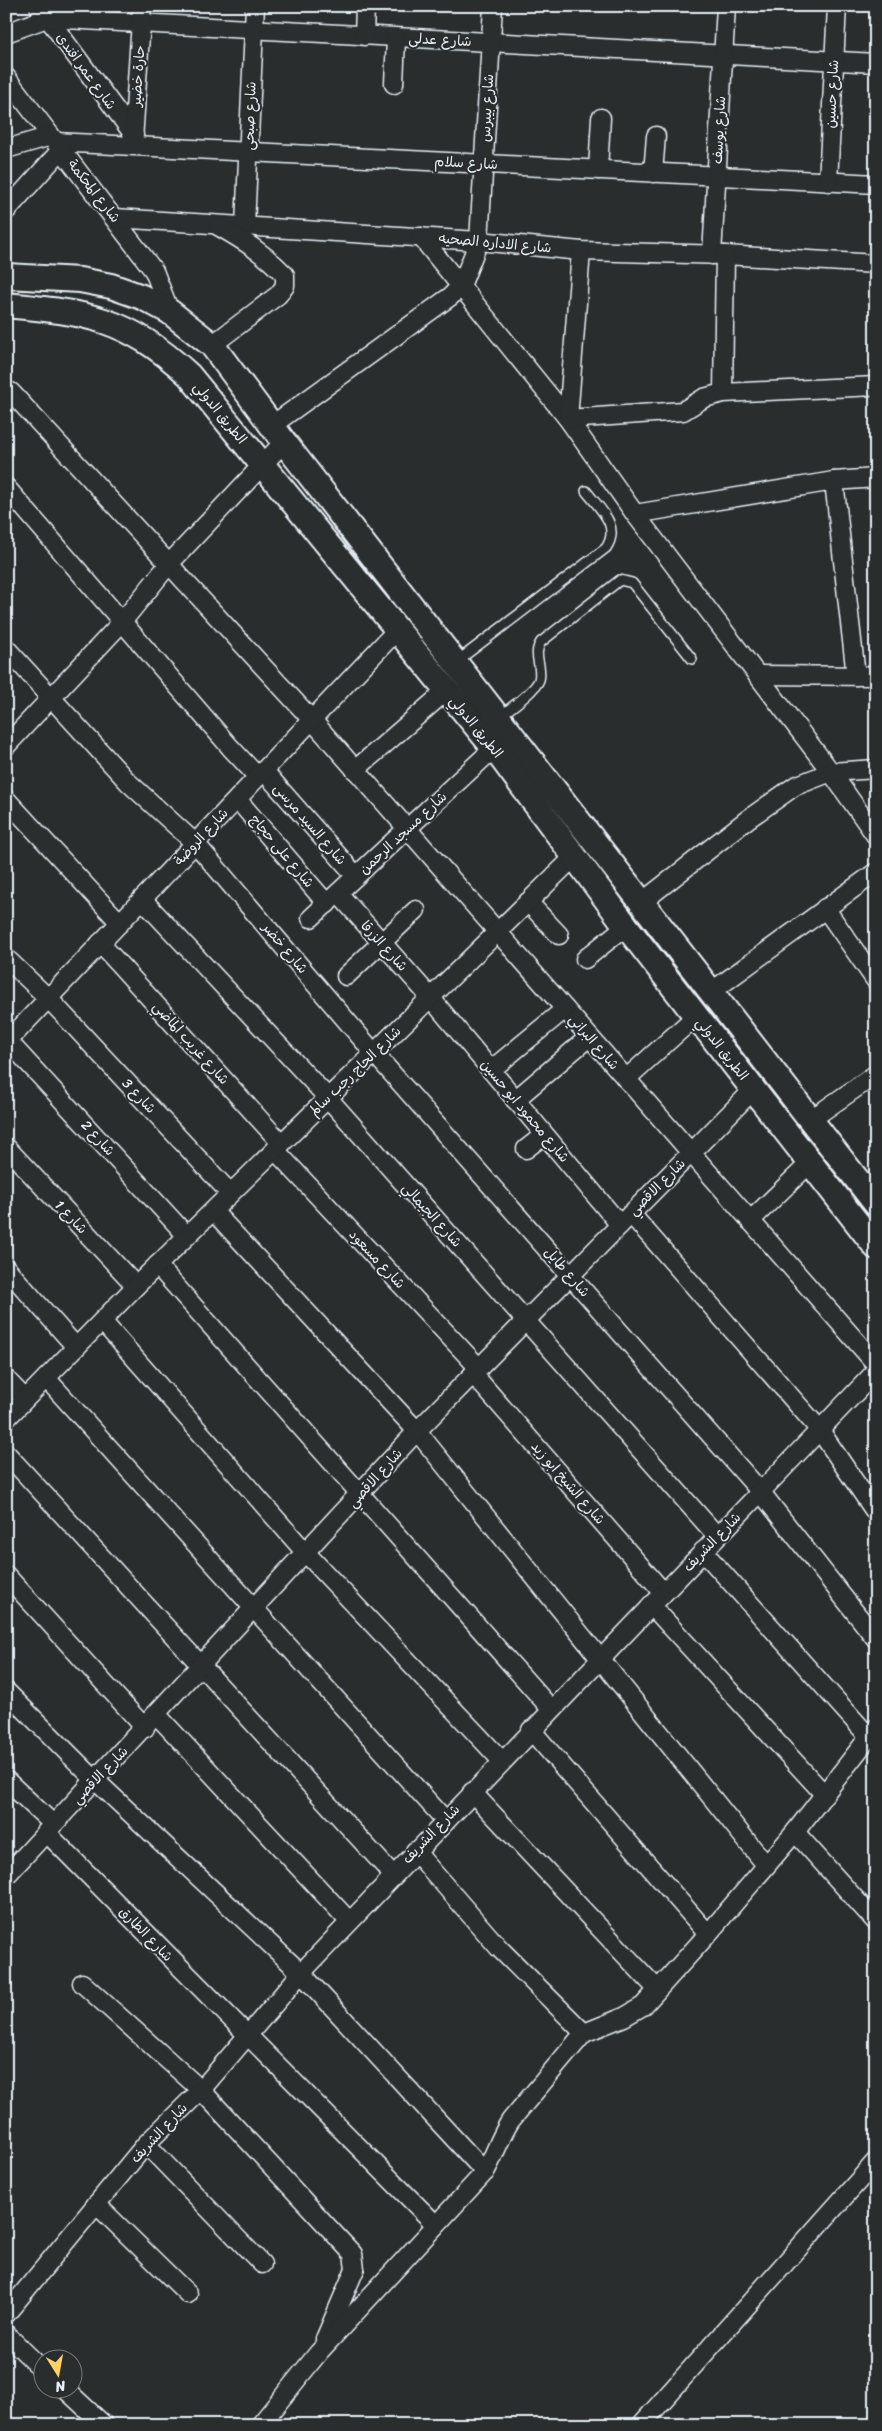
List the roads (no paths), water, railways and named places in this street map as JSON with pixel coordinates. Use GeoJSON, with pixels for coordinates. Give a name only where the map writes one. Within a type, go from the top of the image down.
{"type":"FeatureCollection","features":[{"type":"Feature","properties":{"kind":"street","name":"حارة خضير"},"geometry":{"type":"LineString","coordinates":[[133,141],[142,6]]}},
{"type":"Feature","properties":{"kind":"street","name":"شارع صبحى"},"geometry":{"type":"LineString","coordinates":[[245,226],[255,6]]}},
{"type":"Feature","properties":{"kind":"street"},"geometry":{"type":"LineString","coordinates":[[364,36],[365,6]]}},
{"type":"Feature","properties":{"kind":"street","name":"شارع بيبرس"},"geometry":{"type":"LineString","coordinates":[[461,286],[479,240],[493,6]]}},
{"type":"Feature","properties":{"kind":"street","name":"شارع يوسف"},"geometry":{"type":"LineString","coordinates":[[723,394],[717,176],[726,6]]}},
{"type":"Feature","properties":{"kind":"street","name":"شارع حسين"},"geometry":{"type":"LineString","coordinates":[[828,182],[836,6]]}},
{"type":"Feature","properties":{"kind":"street","name":"شارع عدلى"},"geometry":{"type":"LineString","coordinates":[[6,33],[43,12],[141,24],[876,63]]}},
{"type":"Feature","properties":{"kind":"street","name":"شارع عمر افندى"},"geometry":{"type":"LineString","coordinates":[[43,12],[133,141]]}},
{"type":"Feature","properties":{"kind":"street"},"geometry":{"type":"LineString","coordinates":[[394,84],[396,38]]}},
{"type":"Feature","properties":{"kind":"street","name":"شارع المحكمة"},"geometry":{"type":"LineString","coordinates":[[6,77],[154,271],[170,312]]}},
{"type":"Feature","properties":{"kind":"street"},"geometry":{"type":"LineString","coordinates":[[598,170],[601,118]]}},
{"type":"Feature","properties":{"kind":"street"},"geometry":{"type":"LineString","coordinates":[[653,173],[656,136]]}},
{"type":"Feature","properties":{"kind":"street","name":"شارع سلام"},"geometry":{"type":"LineString","coordinates":[[6,149],[56,143],[133,141],[248,152],[876,184]]}},
{"type":"Feature","properties":{"kind":"street"},"geometry":{"type":"LineString","coordinates":[[6,211],[56,143]]}},
{"type":"Feature","properties":{"kind":"street","name":"شارع الاداره الصحيه"},"geometry":{"type":"LineString","coordinates":[[115,218],[479,240],[581,251],[719,255],[876,264]]}},
{"type":"Feature","properties":{"kind":"street"},"geometry":{"type":"LineString","coordinates":[[212,345],[278,296],[285,286],[285,275],[270,259],[252,246],[215,225]]}},
{"type":"Feature","properties":{"kind":"street"},"geometry":{"type":"LineString","coordinates":[[421,237],[568,419],[635,514],[831,772],[876,836]]}},
{"type":"Feature","properties":{"kind":"street"},"geometry":{"type":"LineString","coordinates":[[568,419],[581,251]]}},
{"type":"Feature","properties":{"kind":"street","name":"الطريق الدولي"},"geometry":{"type":"LineString","coordinates":[[6,276],[80,280],[111,286],[142,297],[170,312],[212,345],[278,434],[876,1204]]}},
{"type":"Feature","properties":{"kind":"street"},"geometry":{"type":"LineString","coordinates":[[6,746],[122,622],[169,564],[262,465],[278,434],[461,286]]}},
{"type":"Feature","properties":{"kind":"street","name":"الطريق الدولي"},"geometry":{"type":"LineString","coordinates":[[6,305],[66,310],[93,316],[120,326],[145,339],[189,375],[396,631],[494,748],[626,926],[876,1247]]}},
{"type":"Feature","properties":{"kind":"street"},"geometry":{"type":"LineString","coordinates":[[568,419],[683,411],[704,398],[723,394],[876,386]]}},
{"type":"Feature","properties":{"kind":"street","name":"شارع البراني"},"geometry":{"type":"LineString","coordinates":[[6,391],[11,392],[17,398],[312,720],[750,1221],[875,1370]]}},
{"type":"Feature","properties":{"kind":"street"},"geometry":{"type":"LineString","coordinates":[[635,514],[834,481],[876,478]]}},
{"type":"Feature","properties":{"kind":"street"},"geometry":{"type":"LineString","coordinates":[[834,481],[856,676]]}},
{"type":"Feature","properties":{"kind":"street","name":"شارع السيد مرسى"},"geometry":{"type":"LineString","coordinates":[[6,487],[230,747],[261,774],[356,876]]}},
{"type":"Feature","properties":{"kind":"street","name":"شارع الروضة"},"geometry":{"type":"LineString","coordinates":[[7,1042],[396,631]]}},
{"type":"Feature","properties":{"kind":"street","name":"شارع خضر"},"geometry":{"type":"LineString","coordinates":[[6,648],[128,782],[196,844],[374,1053]]}},
{"type":"Feature","properties":{"kind":"street"},"geometry":{"type":"LineString","coordinates":[[757,675],[876,676]]}},
{"type":"Feature","properties":{"kind":"street"},"geometry":{"type":"LineString","coordinates":[[355,770],[446,691]]}},
{"type":"Feature","properties":{"kind":"street","name":"شارع مسجد الرحمن"},"geometry":{"type":"LineString","coordinates":[[311,918],[494,748]]}},
{"type":"Feature","properties":{"kind":"street"},"geometry":{"type":"LineString","coordinates":[[642,902],[748,819],[795,786],[831,772],[876,769]]}},
{"type":"Feature","properties":{"kind":"street"},"geometry":{"type":"LineString","coordinates":[[6,799],[120,923]]}},
{"type":"Feature","properties":{"kind":"street","name":"شارع على حجاج"},"geometry":{"type":"LineString","coordinates":[[237,799],[332,898]]}},
{"type":"Feature","properties":{"kind":"street"},"geometry":{"type":"LineString","coordinates":[[571,852],[586,830]]}},
{"type":"Feature","properties":{"kind":"street","name":"شارع الحاج رجب سالم"},"geometry":{"type":"LineString","coordinates":[[6,1419],[157,1265],[528,902],[571,852]]}},
{"type":"Feature","properties":{"kind":"street"},"geometry":{"type":"LineString","coordinates":[[711,992],[876,872]]}},
{"type":"Feature","properties":{"kind":"street","name":"شارع الزرقا"},"geometry":{"type":"LineString","coordinates":[[332,898],[381,943],[430,997]]}},
{"type":"Feature","properties":{"kind":"street","name":"شارع الجيمالي"},"geometry":{"type":"LineString","coordinates":[[142,899],[328,1098],[717,1536]]}},
{"type":"Feature","properties":{"kind":"street"},"geometry":{"type":"LineString","coordinates":[[528,902],[559,935]]}},
{"type":"Feature","properties":{"kind":"street"},"geometry":{"type":"LineString","coordinates":[[825,908],[876,981]]}},
{"type":"Feature","properties":{"kind":"street"},"geometry":{"type":"LineString","coordinates":[[346,976],[416,910]]}},
{"type":"Feature","properties":{"kind":"street"},"geometry":{"type":"LineString","coordinates":[[585,959],[626,926]]}},
{"type":"Feature","properties":{"kind":"street","name":"شارع غريب الماضي"},"geometry":{"type":"LineString","coordinates":[[100,944],[278,1147]]}},
{"type":"Feature","properties":{"kind":"street","name":"شارع 3"},"geometry":{"type":"LineString","coordinates":[[6,958],[48,998],[230,1194]]}},
{"type":"Feature","properties":{"kind":"street","name":"شارع محمود ابو حسين"},"geometry":{"type":"LineString","coordinates":[[430,997],[544,1135],[626,1219],[819,1429],[876,1513]]}},
{"type":"Feature","properties":{"kind":"street"},"geometry":{"type":"LineString","coordinates":[[490,1070],[564,1009]]}},
{"type":"Feature","properties":{"kind":"street"},"geometry":{"type":"LineString","coordinates":[[626,1079],[696,1016]]}},
{"type":"Feature","properties":{"kind":"street"},"geometry":{"type":"LineString","coordinates":[[515,1100],[589,1037]]}},
{"type":"Feature","properties":{"kind":"street","name":"شارع 2"},"geometry":{"type":"LineString","coordinates":[[7,1042],[187,1236]]}},
{"type":"Feature","properties":{"kind":"street","name":"شارع طايل"},"geometry":{"type":"LineString","coordinates":[[374,1053],[760,1491],[876,1639]]}},
{"type":"Feature","properties":{"kind":"street"},"geometry":{"type":"LineString","coordinates":[[810,1120],[846,1093],[876,1074]]}},
{"type":"Feature","properties":{"kind":"street"},"geometry":{"type":"LineString","coordinates":[[759,1097],[786,1089]]}},
{"type":"Feature","properties":{"kind":"street","name":"شارع الاقصي"},"geometry":{"type":"LineString","coordinates":[[6,1876],[145,1728],[417,1431],[691,1153],[759,1097]]}},
{"type":"Feature","properties":{"kind":"street"},"geometry":{"type":"LineString","coordinates":[[526,1148],[544,1135]]}},
{"type":"Feature","properties":{"kind":"street","name":"شارع 1"},"geometry":{"type":"LineString","coordinates":[[6,1147],[136,1286]]}},
{"type":"Feature","properties":{"kind":"street","name":"شارع مسعود"},"geometry":{"type":"LineString","coordinates":[[278,1147],[476,1371]]}},
{"type":"Feature","properties":{"kind":"street"},"geometry":{"type":"LineString","coordinates":[[750,1221],[810,1163]]}},
{"type":"Feature","properties":{"kind":"street"},"geometry":{"type":"LineString","coordinates":[[213,1211],[417,1431],[601,1657],[766,1865]]}},
{"type":"Feature","properties":{"kind":"street"},"geometry":{"type":"LineString","coordinates":[[157,1265],[552,1709]]}},
{"type":"Feature","properties":{"kind":"street"},"geometry":{"type":"LineString","coordinates":[[6,1268],[76,1347]]}},
{"type":"Feature","properties":{"kind":"street"},"geometry":{"type":"LineString","coordinates":[[102,1321],[306,1553],[502,1761]]}},
{"type":"Feature","properties":{"kind":"street","name":"شارع الشريف"},"geometry":{"type":"LineString","coordinates":[[6,2314],[146,2144],[201,2090],[348,1921],[875,1370]]}},
{"type":"Feature","properties":{"kind":"street","name":"شارع الشيخ ابو زيد"},"geometry":{"type":"LineString","coordinates":[[476,1371],[657,1599],[824,1794]]}},
{"type":"Feature","properties":{"kind":"street"},"geometry":{"type":"LineString","coordinates":[[46,1378],[445,1820]]}},
{"type":"Feature","properties":{"kind":"street"},"geometry":{"type":"LineString","coordinates":[[6,1379],[25,1399]]}},
{"type":"Feature","properties":{"kind":"street"},"geometry":{"type":"LineString","coordinates":[[6,1453],[203,1665],[393,1874]]}},
{"type":"Feature","properties":{"kind":"street"},"geometry":{"type":"LineString","coordinates":[[260,2425],[319,2352],[485,2172],[511,2120],[584,2034],[624,2017],[642,2006],[708,1934],[795,1832],[872,1733],[703,1550]]}},
{"type":"Feature","properties":{"kind":"street"},"geometry":{"type":"LineString","coordinates":[[6,1575],[145,1728]]}},
{"type":"Feature","properties":{"kind":"street"},"geometry":{"type":"LineString","coordinates":[[6,1691],[95,1780],[301,1973],[485,2172]]}},
{"type":"Feature","properties":{"kind":"street"},"geometry":{"type":"LineString","coordinates":[[157,1715],[348,1921]]}},
{"type":"Feature","properties":{"kind":"street"},"geometry":{"type":"LineString","coordinates":[[531,1730],[708,1934]]}},
{"type":"Feature","properties":{"kind":"street","name":"شارع الطارق"},"geometry":{"type":"LineString","coordinates":[[6,1780],[246,2036],[436,2225]]}},
{"type":"Feature","properties":{"kind":"street"},"geometry":{"type":"LineString","coordinates":[[472,1792],[657,1989]]}},
{"type":"Feature","properties":{"kind":"street"},"geometry":{"type":"LineString","coordinates":[[795,1832],[876,1922]]}},
{"type":"Feature","properties":{"kind":"street"},"geometry":{"type":"LineString","coordinates":[[415,1851],[499,1948],[584,2034]]}},
{"type":"Feature","properties":{"kind":"street"},"geometry":{"type":"LineString","coordinates":[[82,1983],[201,2090],[352,2254],[355,2269],[319,2352]]}},
{"type":"Feature","properties":{"kind":"street"},"geometry":{"type":"LineString","coordinates":[[146,2144],[262,2264]]}},
{"type":"Feature","properties":{"kind":"street"},"geometry":{"type":"LineString","coordinates":[[641,2425],[876,2161]]}},
{"type":"Feature","properties":{"kind":"street"},"geometry":{"type":"LineString","coordinates":[[96,2204],[188,2294]]}},
{"type":"Feature","properties":{"kind":"street"},"geometry":{"type":"LineString","coordinates":[[6,2334],[32,2359]]}},
{"type":"Feature","properties":{"kind":"street"},"geometry":{"type":"LineString","coordinates":[[75,2398],[104,2425]]}},
{"type":"Feature","properties":{"kind":"lane"},"geometry":{"type":"LineString","coordinates":[[456,662],[606,548],[612,535],[612,528],[586,492]]}},
{"type":"Feature","properties":{"kind":"lane"},"geometry":{"type":"LineString","coordinates":[[498,718],[537,684],[540,674],[536,652],[540,642],[620,580],[632,582],[692,659]]}}]}
